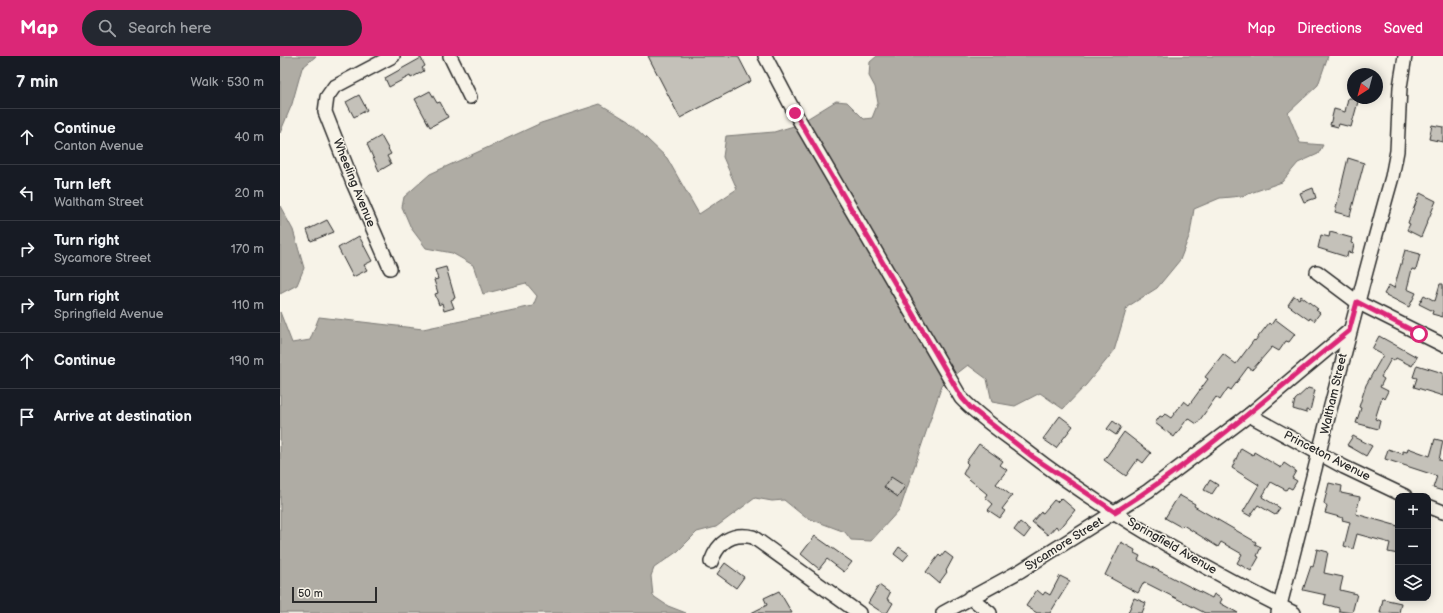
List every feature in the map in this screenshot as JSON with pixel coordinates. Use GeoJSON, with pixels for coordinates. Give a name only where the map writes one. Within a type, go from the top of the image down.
{"type":"FeatureCollection","features":[{"type":"Feature","properties":{"kind":"street","name":"Wheeling Avenue"},"geometry":{"type":"LineString","coordinates":[[390,268],[356,190],[325,112],[327,97],[334,87],[393,56]]}},
{"type":"Feature","properties":{"kind":"street"},"geometry":{"type":"LineString","coordinates":[[450,56],[470,97]]}},
{"type":"Feature","properties":{"kind":"street","name":"Springfield Avenue"},"geometry":{"type":"LineString","coordinates":[[765,56],[795,113],[962,398],[971,408],[1033,457],[1162,542],[1279,610],[1294,613]]}},
{"type":"Feature","properties":{"kind":"street","name":"Waltham Street"},"geometry":{"type":"LineString","coordinates":[[1279,610],[1320,454],[1349,331],[1394,170],[1400,124],[1400,87],[1405,56]]}},
{"type":"Feature","properties":{"kind":"street"},"geometry":{"type":"LineString","coordinates":[[1317,272],[1357,302],[1443,345]]}},
{"type":"Feature","properties":{"kind":"street","name":"Sycamore Street"},"geometry":{"type":"LineString","coordinates":[[942,613],[1020,571],[1154,487],[1248,415],[1349,331]]}},
{"type":"Feature","properties":{"kind":"street","name":"Princeton Avenue"},"geometry":{"type":"LineString","coordinates":[[1248,415],[1320,454],[1400,493]]}},
{"type":"Feature","properties":{"kind":"street"},"geometry":{"type":"LineString","coordinates":[[1431,507],[1443,512]]}},
{"type":"Feature","properties":{"kind":"street"},"geometry":{"type":"LineString","coordinates":[[711,562],[715,551],[722,542],[738,535],[753,537],[859,613]]}},
{"type":"Feature","properties":{"kind":"street"},"geometry":{"type":"LineString","coordinates":[[970,597],[990,613]]}},
{"type":"Feature","properties":{"kind":"shaded area"},"geometry":{"type":"Polygon","coordinates":[[[280,56],[316,56],[302,68],[292,104],[280,133],[280,56]]]}},
{"type":"Feature","properties":{"kind":"shaded area"},"geometry":{"type":"Polygon","coordinates":[[[877,56],[1328,56],[1318,85],[1288,113],[1300,143],[1323,145],[1318,154],[1298,163],[1282,182],[1242,196],[1220,198],[1194,209],[1190,234],[1180,260],[1157,288],[1127,307],[1114,351],[1086,385],[1063,409],[1040,393],[1015,406],[992,402],[987,379],[968,365],[942,385],[900,509],[871,541],[851,540],[845,532],[805,517],[784,500],[772,501],[755,498],[716,527],[697,532],[678,551],[654,568],[651,576],[653,596],[668,606],[686,613],[280,613],[280,312],[292,343],[310,340],[319,317],[423,329],[533,306],[537,296],[526,283],[483,294],[473,265],[452,253],[426,248],[411,228],[402,207],[404,197],[430,174],[541,123],[600,104],[628,121],[667,158],[699,214],[737,189],[723,157],[726,136],[774,132],[797,125],[836,101],[847,102],[864,119],[872,118],[878,103],[875,87],[869,76],[870,62],[877,56]]]}},
{"type":"Feature","properties":{"kind":"shaded area"},"geometry":{"type":"Polygon","coordinates":[[[280,206],[293,230],[304,268],[297,285],[280,294],[280,206]]]}},
{"type":"Feature","properties":{"kind":"building"},"geometry":{"type":"Polygon","coordinates":[[[648,56],[738,56],[751,81],[680,118],[648,56]]]}},
{"type":"Feature","properties":{"kind":"building"},"geometry":{"type":"Polygon","coordinates":[[[421,58],[425,66],[422,68],[424,71],[411,78],[410,76],[389,87],[385,78],[421,58]]]}},
{"type":"Feature","properties":{"kind":"building"},"geometry":{"type":"Polygon","coordinates":[[[430,91],[437,103],[440,102],[448,117],[430,127],[415,99],[430,91]]]}},
{"type":"Feature","properties":{"kind":"building"},"geometry":{"type":"Polygon","coordinates":[[[359,95],[367,110],[354,117],[346,102],[359,95]]]}},
{"type":"Feature","properties":{"kind":"building"},"geometry":{"type":"Polygon","coordinates":[[[1347,103],[1347,104],[1357,104],[1351,127],[1339,124],[1338,127],[1330,125],[1334,109],[1345,112],[1347,103]]]}},
{"type":"Feature","properties":{"kind":"building"},"geometry":{"type":"Polygon","coordinates":[[[1432,125],[1443,127],[1443,142],[1429,139],[1432,125]]]}},
{"type":"Feature","properties":{"kind":"building"},"geometry":{"type":"Polygon","coordinates":[[[381,136],[391,154],[387,156],[391,164],[379,171],[367,144],[381,136]]]}},
{"type":"Feature","properties":{"kind":"building"},"geometry":{"type":"Polygon","coordinates":[[[1348,158],[1364,163],[1350,216],[1335,212],[1348,158]]]}},
{"type":"Feature","properties":{"kind":"building"},"geometry":{"type":"Polygon","coordinates":[[[1313,188],[1316,198],[1304,202],[1300,193],[1313,188]]]}},
{"type":"Feature","properties":{"kind":"building"},"geometry":{"type":"Polygon","coordinates":[[[1420,193],[1436,201],[1421,237],[1407,230],[1410,224],[1408,223],[1409,220],[1420,193]]]}},
{"type":"Feature","properties":{"kind":"building"},"geometry":{"type":"Polygon","coordinates":[[[327,220],[334,232],[311,241],[307,230],[327,220]]]}},
{"type":"Feature","properties":{"kind":"building"},"geometry":{"type":"Polygon","coordinates":[[[1330,232],[1352,238],[1351,243],[1354,244],[1352,253],[1348,252],[1347,257],[1318,248],[1321,235],[1329,237],[1330,232]]]}},
{"type":"Feature","properties":{"kind":"building"},"geometry":{"type":"Polygon","coordinates":[[[359,236],[372,261],[364,265],[367,270],[353,277],[338,248],[359,236]]]}},
{"type":"Feature","properties":{"kind":"building"},"geometry":{"type":"Polygon","coordinates":[[[1405,250],[1420,254],[1416,270],[1412,269],[1407,289],[1416,293],[1409,307],[1384,294],[1389,285],[1394,288],[1405,250]]]}},
{"type":"Feature","properties":{"kind":"building"},"geometry":{"type":"Polygon","coordinates":[[[446,267],[455,298],[451,300],[454,308],[444,311],[442,303],[439,305],[435,294],[438,293],[434,280],[438,279],[435,270],[446,267]]]}},
{"type":"Feature","properties":{"kind":"building"},"geometry":{"type":"Polygon","coordinates":[[[1440,284],[1443,284],[1443,317],[1432,314],[1433,311],[1419,304],[1424,295],[1435,301],[1440,284]]]}},
{"type":"Feature","properties":{"kind":"building"},"geometry":{"type":"Polygon","coordinates":[[[1294,296],[1299,299],[1301,296],[1318,309],[1316,310],[1320,313],[1314,321],[1310,318],[1309,320],[1288,305],[1294,296]]]}},
{"type":"Feature","properties":{"kind":"building"},"geometry":{"type":"Polygon","coordinates":[[[1275,319],[1295,334],[1289,342],[1286,341],[1279,351],[1272,347],[1252,370],[1248,367],[1231,390],[1228,388],[1220,400],[1216,397],[1197,424],[1188,418],[1174,437],[1155,423],[1160,416],[1162,417],[1165,414],[1171,418],[1184,401],[1189,405],[1208,379],[1205,377],[1223,354],[1236,364],[1254,340],[1255,341],[1269,323],[1271,325],[1275,319]]]}},
{"type":"Feature","properties":{"kind":"building"},"geometry":{"type":"Polygon","coordinates":[[[1379,336],[1417,357],[1412,366],[1396,358],[1394,361],[1391,359],[1381,377],[1384,379],[1380,387],[1388,391],[1384,399],[1382,397],[1375,419],[1380,421],[1378,429],[1356,423],[1366,385],[1383,355],[1372,349],[1379,336]]]}},
{"type":"Feature","properties":{"kind":"building"},"geometry":{"type":"Polygon","coordinates":[[[1417,365],[1443,373],[1443,396],[1414,387],[1417,378],[1413,377],[1417,365]]]}},
{"type":"Feature","properties":{"kind":"building"},"geometry":{"type":"Polygon","coordinates":[[[1308,388],[1315,390],[1310,411],[1306,410],[1306,413],[1293,409],[1295,400],[1308,388]]]}},
{"type":"Feature","properties":{"kind":"building"},"geometry":{"type":"Polygon","coordinates":[[[1060,416],[1073,426],[1056,448],[1043,439],[1060,416]]]}},
{"type":"Feature","properties":{"kind":"building"},"geometry":{"type":"Polygon","coordinates":[[[1113,421],[1121,427],[1116,435],[1107,429],[1113,421]]]}},
{"type":"Feature","properties":{"kind":"building"},"geometry":{"type":"Polygon","coordinates":[[[1124,432],[1151,453],[1143,463],[1138,459],[1126,476],[1104,460],[1124,432]]]}},
{"type":"Feature","properties":{"kind":"building"},"geometry":{"type":"Polygon","coordinates":[[[1353,436],[1372,446],[1366,456],[1347,445],[1353,436]]]}},
{"type":"Feature","properties":{"kind":"building"},"geometry":{"type":"Polygon","coordinates":[[[1435,439],[1443,441],[1439,460],[1443,461],[1443,491],[1433,488],[1437,476],[1385,459],[1388,449],[1403,454],[1403,451],[1407,452],[1408,448],[1430,456],[1435,439]]]}},
{"type":"Feature","properties":{"kind":"building"},"geometry":{"type":"Polygon","coordinates":[[[979,444],[1003,461],[1000,465],[1007,470],[996,484],[1012,496],[1002,509],[1005,511],[1000,518],[988,510],[993,504],[985,497],[987,494],[963,474],[968,464],[966,462],[979,444]]]}},
{"type":"Feature","properties":{"kind":"building"},"geometry":{"type":"Polygon","coordinates":[[[1241,448],[1253,455],[1254,452],[1281,468],[1284,463],[1296,471],[1292,478],[1297,481],[1292,489],[1288,487],[1286,490],[1271,482],[1262,497],[1280,508],[1275,515],[1258,505],[1250,516],[1243,512],[1259,485],[1232,468],[1241,448]]]}},
{"type":"Feature","properties":{"kind":"building"},"geometry":{"type":"Polygon","coordinates":[[[891,477],[905,486],[898,497],[884,487],[891,477]]]}},
{"type":"Feature","properties":{"kind":"building"},"geometry":{"type":"Polygon","coordinates":[[[1210,480],[1218,485],[1212,494],[1204,490],[1210,480]]]}},
{"type":"Feature","properties":{"kind":"building"},"geometry":{"type":"Polygon","coordinates":[[[1329,483],[1342,486],[1341,493],[1360,497],[1356,514],[1395,525],[1395,553],[1388,552],[1390,543],[1357,534],[1353,549],[1344,546],[1350,522],[1342,520],[1343,518],[1325,513],[1327,507],[1324,503],[1329,483]]]}},
{"type":"Feature","properties":{"kind":"building"},"geometry":{"type":"Polygon","coordinates":[[[1179,495],[1195,504],[1194,506],[1256,542],[1255,544],[1261,547],[1257,556],[1259,557],[1251,571],[1237,563],[1242,554],[1221,542],[1218,547],[1183,525],[1181,527],[1165,518],[1179,495]]]}},
{"type":"Feature","properties":{"kind":"building"},"geometry":{"type":"Polygon","coordinates":[[[1061,498],[1075,510],[1064,524],[1058,529],[1056,526],[1048,535],[1032,522],[1041,512],[1043,513],[1054,500],[1057,502],[1061,498]]]}},
{"type":"Feature","properties":{"kind":"building"},"geometry":{"type":"Polygon","coordinates":[[[1020,522],[1030,530],[1024,538],[1014,530],[1020,522]]]}},
{"type":"Feature","properties":{"kind":"building"},"geometry":{"type":"Polygon","coordinates":[[[815,536],[852,562],[844,572],[827,559],[819,569],[801,554],[815,536]]]}},
{"type":"Feature","properties":{"kind":"building"},"geometry":{"type":"Polygon","coordinates":[[[1121,542],[1135,550],[1134,553],[1140,556],[1138,560],[1212,598],[1214,594],[1222,599],[1220,603],[1238,613],[1205,613],[1144,582],[1138,593],[1105,575],[1121,542]]]}},
{"type":"Feature","properties":{"kind":"building"},"geometry":{"type":"Polygon","coordinates":[[[899,547],[909,554],[903,561],[894,554],[899,547]]]}},
{"type":"Feature","properties":{"kind":"building"},"geometry":{"type":"Polygon","coordinates":[[[1317,549],[1328,552],[1324,573],[1343,577],[1340,590],[1357,594],[1352,613],[1339,611],[1339,608],[1324,604],[1326,595],[1303,590],[1311,566],[1313,567],[1317,549]]]}},
{"type":"Feature","properties":{"kind":"building"},"geometry":{"type":"Polygon","coordinates":[[[945,552],[953,558],[946,571],[947,572],[939,583],[926,572],[939,555],[941,557],[945,552]]]}},
{"type":"Feature","properties":{"kind":"building"},"geometry":{"type":"Polygon","coordinates":[[[725,563],[744,577],[736,588],[717,574],[725,563]]]}},
{"type":"Feature","properties":{"kind":"building"},"geometry":{"type":"Polygon","coordinates":[[[1060,576],[1070,581],[1050,613],[1037,613],[1026,606],[1037,590],[1043,595],[1045,592],[1050,595],[1060,576]]]}},
{"type":"Feature","properties":{"kind":"building"},"geometry":{"type":"Polygon","coordinates":[[[879,585],[890,593],[887,599],[893,603],[887,613],[883,613],[868,603],[879,585]]]}},
{"type":"Feature","properties":{"kind":"building"},"geometry":{"type":"Polygon","coordinates":[[[779,591],[792,613],[751,613],[767,605],[764,598],[779,591]]]}},
{"type":"Feature","properties":{"kind":"building"},"geometry":{"type":"Polygon","coordinates":[[[1134,598],[1146,603],[1142,613],[1128,613],[1134,598]]]}},
{"type":"Feature","properties":{"kind":"building"},"geometry":{"type":"Polygon","coordinates":[[[1383,599],[1401,603],[1399,613],[1380,613],[1383,599]]]}},
{"type":"Feature","properties":{"kind":"route"},"geometry":{"type":"LineString","coordinates":[[795,113],[962,398],[971,408],[1033,457],[1068,482],[1115,512],[1148,491],[1201,453],[1349,331],[1357,302],[1419,334]]}}]}
